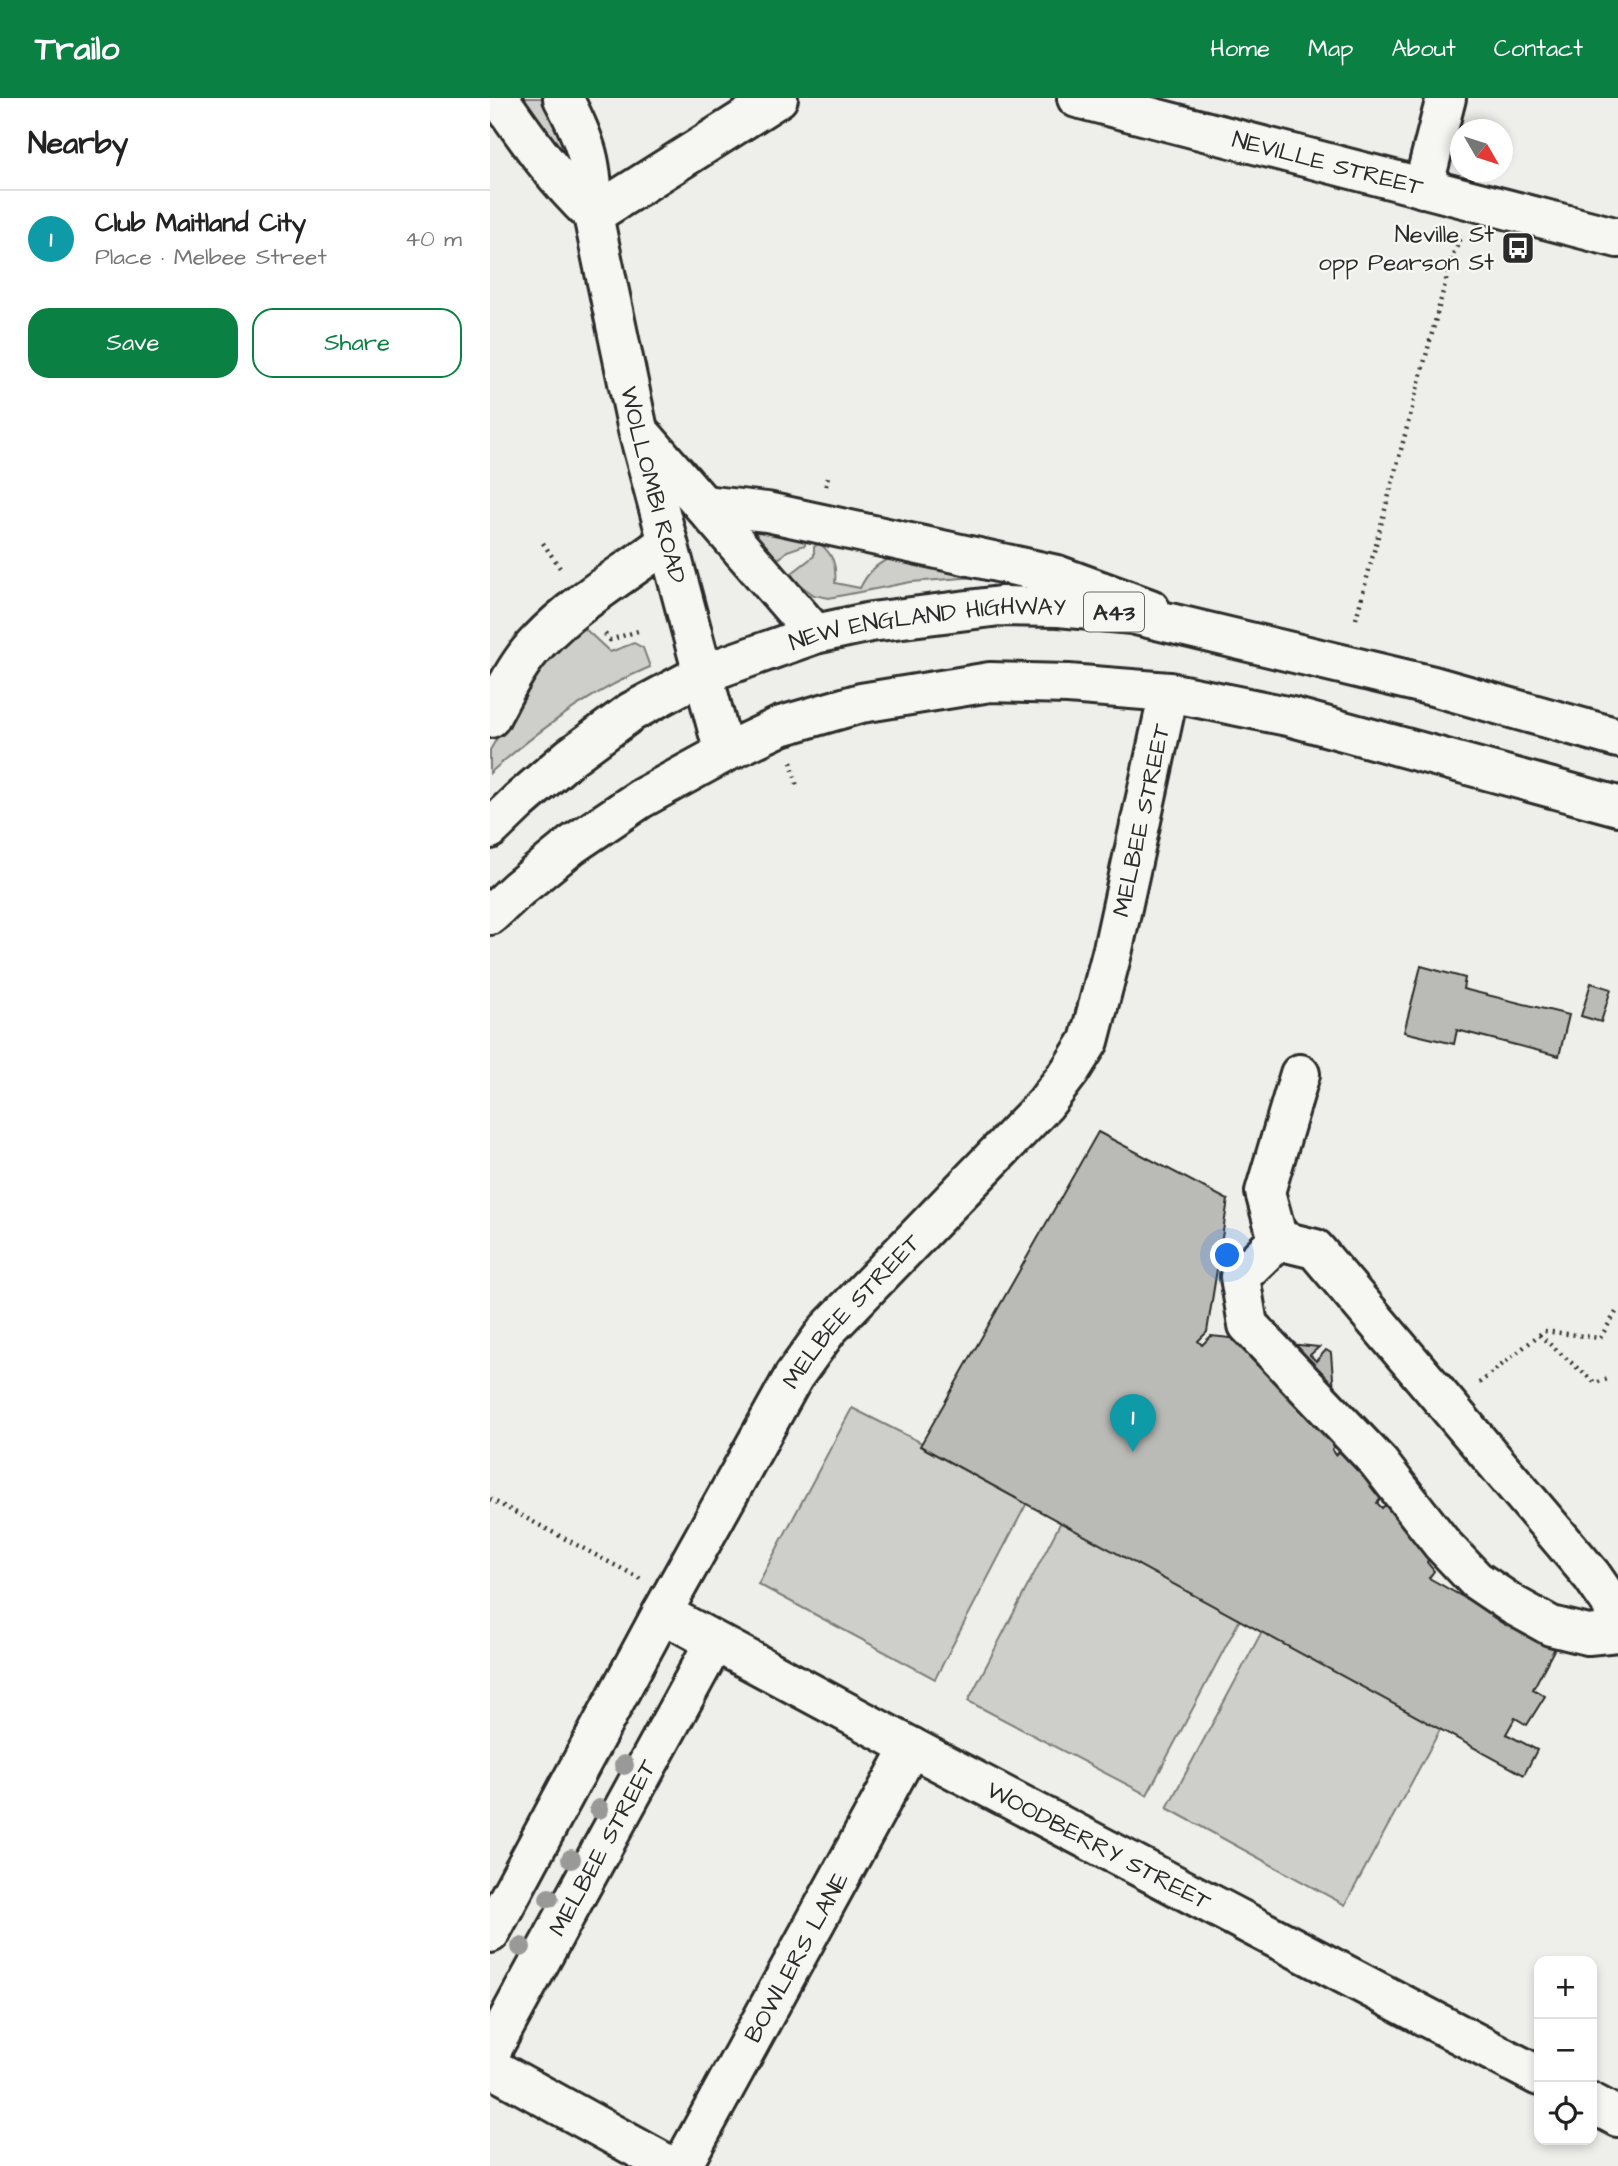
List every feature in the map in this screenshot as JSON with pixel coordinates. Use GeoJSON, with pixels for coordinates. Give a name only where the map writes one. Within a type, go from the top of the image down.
{"type":"FeatureCollection","features":[{"type":"Feature","properties":{"kind":"main road"},"geometry":{"type":"LineString","coordinates":[[499,98],[545,164],[593,215],[778,98]]}},
{"type":"Feature","properties":{"kind":"main road","name":"WOLLOMBI ROAD"},"geometry":{"type":"LineString","coordinates":[[563,98],[588,152],[593,180],[593,215],[638,430],[724,753]]}},
{"type":"Feature","properties":{"kind":"main road","name":"NEVILLE STREET"},"geometry":{"type":"LineString","coordinates":[[1077,98],[1618,238]]}},
{"type":"Feature","properties":{"kind":"main road"},"geometry":{"type":"LineString","coordinates":[[1423,188],[1446,98]]}},
{"type":"Feature","properties":{"kind":"main road"},"geometry":{"type":"LineString","coordinates":[[638,430],[815,634]]}},
{"type":"Feature","properties":{"kind":"main road"},"geometry":{"type":"LineString","coordinates":[[703,505],[767,512],[1057,575],[1202,629]]}},
{"type":"Feature","properties":{"kind":"main road"},"geometry":{"type":"LineString","coordinates":[[490,718],[514,674],[538,641],[583,603],[667,542]]}},
{"type":"Feature","properties":{"kind":"main road","name":"NEW ENGLAND HIGHWAY"},"geometry":{"type":"LineString","coordinates":[[490,829],[570,757],[631,712],[702,674],[815,634],[871,622],[1000,606],[1059,607],[1132,614],[1433,686],[1618,738]]}},
{"type":"Feature","properties":{"kind":"main road"},"geometry":{"type":"LineString","coordinates":[[490,915],[517,889],[572,845],[640,799],[724,753],[782,726],[861,703],[990,682],[1068,684],[1168,692],[1292,718],[1618,806]]}},
{"type":"Feature","properties":{"kind":"main road","name":"MELBEE STREET"},"geometry":{"type":"LineString","coordinates":[[490,1933],[662,1613],[794,1376],[828,1329],[1045,1104],[1089,1041],[1113,949],[1168,692]]}},
{"type":"Feature","properties":{"kind":"main road"},"geometry":{"type":"LineString","coordinates":[[1278,1240],[1265,1192],[1300,1074]]}},
{"type":"Feature","properties":{"kind":"main road"},"geometry":{"type":"LineString","coordinates":[[1278,1240],[1315,1249],[1592,1576],[1618,1619]]}},
{"type":"Feature","properties":{"kind":"main road"},"geometry":{"type":"LineString","coordinates":[[1278,1240],[1240,1276],[1248,1325],[1379,1463],[1442,1544],[1476,1580],[1551,1626],[1588,1635],[1618,1632]]}},
{"type":"Feature","properties":{"kind":"main road","name":"WOODBERRY STREET"},"geometry":{"type":"LineString","coordinates":[[662,1613],[714,1643],[1534,2073]]}},
{"type":"Feature","properties":{"kind":"main road","name":"MELBEE STREET"},"geometry":{"type":"LineString","coordinates":[[490,2053],[714,1643]]}},
{"type":"Feature","properties":{"kind":"main road","name":"BOWLERS LANE"},"geometry":{"type":"LineString","coordinates":[[682,2166],[911,1747]]}},
{"type":"Feature","properties":{"kind":"main road"},"geometry":{"type":"LineString","coordinates":[[490,2067],[670,2166]]}},
{"type":"Feature","properties":{"kind":"main road"},"geometry":{"type":"LineString","coordinates":[[1597,2106],[1618,2117]]}},
{"type":"Feature","properties":{"kind":"path"},"geometry":{"type":"LineString","coordinates":[[1356,619],[1454,254],[1465,231]]}},
{"type":"Feature","properties":{"kind":"path"},"geometry":{"type":"LineString","coordinates":[[543,543],[562,572]]}},
{"type":"Feature","properties":{"kind":"path"},"geometry":{"type":"LineString","coordinates":[[602,630],[610,640],[641,630]]}},
{"type":"Feature","properties":{"kind":"path"},"geometry":{"type":"LineString","coordinates":[[789,757],[797,788]]}},
{"type":"Feature","properties":{"kind":"path"},"geometry":{"type":"LineString","coordinates":[[1483,1380],[1544,1331],[1600,1338],[1618,1309]]}},
{"type":"Feature","properties":{"kind":"path"},"geometry":{"type":"LineString","coordinates":[[1539,1335],[1595,1383],[1611,1378]]}},
{"type":"Feature","properties":{"kind":"path"},"geometry":{"type":"LineString","coordinates":[[490,1499],[654,1586],[662,1613]]}},
{"type":"Feature","properties":{"kind":"shaded area"},"geometry":{"type":"Polygon","coordinates":[[[512,98],[545,98],[572,157],[562,164],[512,98]]]}},
{"type":"Feature","properties":{"kind":"shaded area"},"geometry":{"type":"Polygon","coordinates":[[[745,526],[806,537],[805,545],[787,551],[780,558],[770,556],[745,526]]]}},
{"type":"Feature","properties":{"kind":"shaded area"},"geometry":{"type":"Polygon","coordinates":[[[819,543],[833,560],[835,583],[860,588],[876,566],[902,557],[989,576],[911,582],[829,598],[814,595],[793,580],[792,573],[814,556],[814,547],[819,543]]]}},
{"type":"Feature","properties":{"kind":"shaded area"},"geometry":{"type":"Polygon","coordinates":[[[582,626],[610,652],[634,643],[643,648],[650,667],[606,688],[566,713],[490,773],[490,750],[527,687],[549,655],[582,626]]]}},
{"type":"Feature","properties":{"kind":"shaded area"},"geometry":{"type":"Polygon","coordinates":[[[852,1408],[1030,1497],[935,1679],[758,1584],[852,1408]]]}},
{"type":"Feature","properties":{"kind":"shaded area"},"geometry":{"type":"Polygon","coordinates":[[[1065,1514],[1245,1610],[1147,1795],[968,1701],[1065,1514]]]}},
{"type":"Feature","properties":{"kind":"shaded area"},"geometry":{"type":"Polygon","coordinates":[[[1267,1622],[1446,1719],[1345,1905],[1167,1808],[1267,1622]]]}},
{"type":"Feature","properties":{"kind":"building"},"geometry":{"type":"Polygon","coordinates":[[[1421,966],[1465,978],[1463,989],[1569,1015],[1559,1056],[1457,1030],[1454,1044],[1404,1032],[1421,966]]]}},
{"type":"Feature","properties":{"kind":"building"},"geometry":{"type":"Polygon","coordinates":[[[1591,983],[1611,989],[1601,1022],[1581,1016],[1591,983]]]}},
{"type":"Feature","properties":{"kind":"building"},"geometry":{"type":"Polygon","coordinates":[[[1098,1132],[1228,1200],[1207,1332],[1198,1341],[1202,1345],[1211,1336],[1319,1347],[1310,1355],[1316,1361],[1326,1350],[1331,1353],[1338,1442],[1332,1449],[1336,1455],[1348,1443],[1388,1491],[1377,1503],[1382,1508],[1394,1496],[1435,1545],[1427,1562],[1434,1571],[1429,1578],[1555,1648],[1533,1689],[1545,1696],[1527,1725],[1515,1718],[1506,1734],[1537,1750],[1524,1775],[920,1446],[1098,1132]]]}},
{"type":"Feature","properties":{"kind":"place","name":"Neville St opp Pearson St"},"geometry":{"type":"Point","coordinates":[1518,248]}},
{"type":"Feature","properties":{"kind":"place","name":"Club Maitland City"},"geometry":{"type":"Point","coordinates":[1133,1452]}}]}
